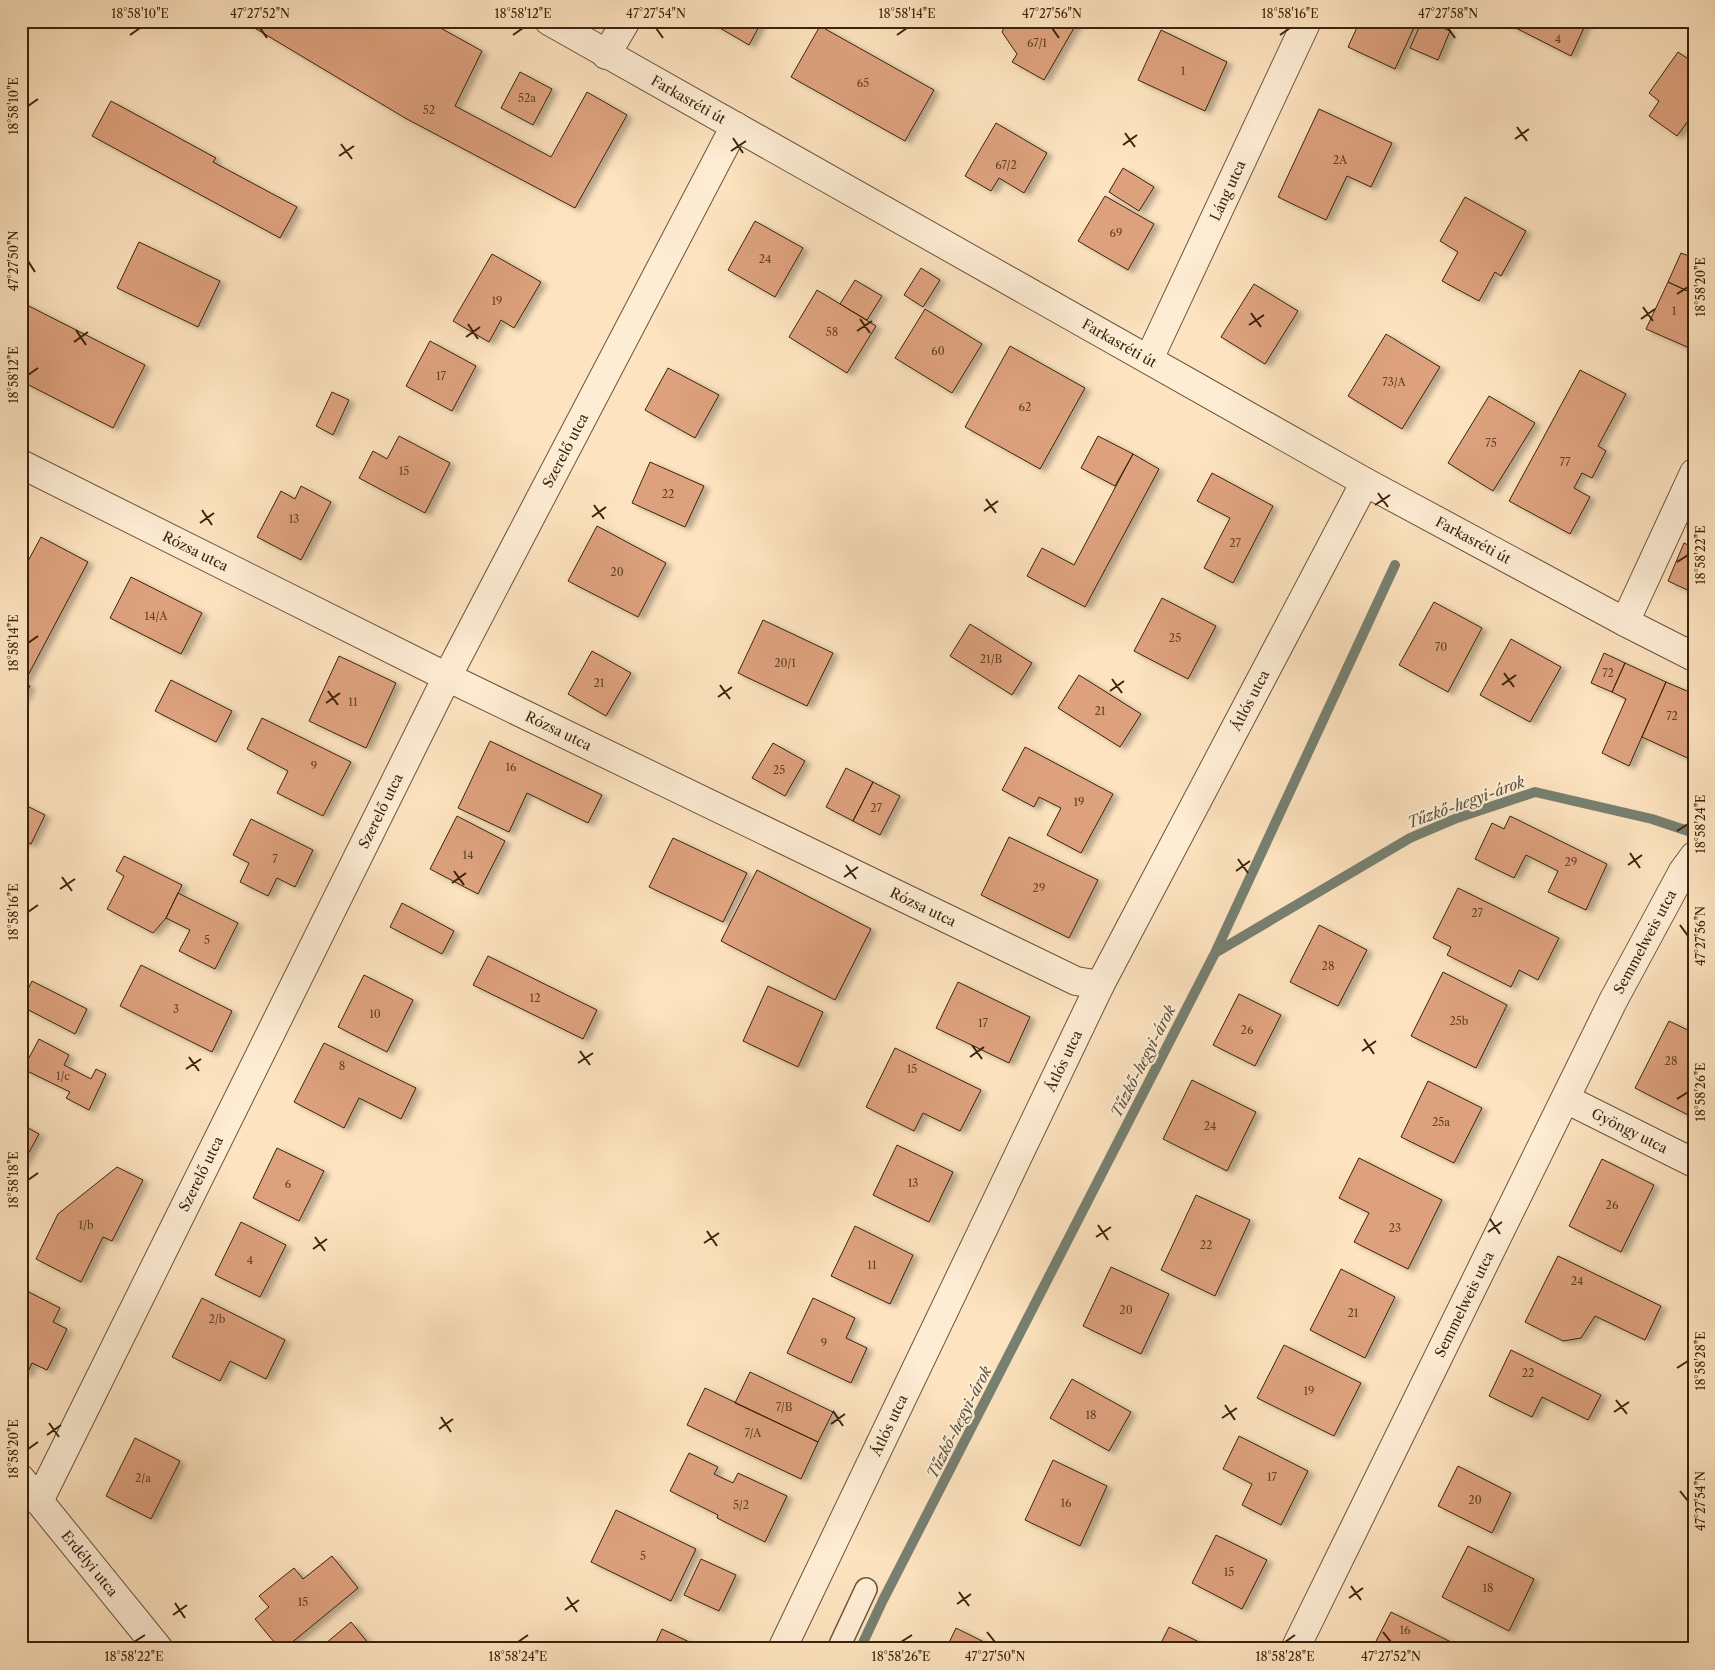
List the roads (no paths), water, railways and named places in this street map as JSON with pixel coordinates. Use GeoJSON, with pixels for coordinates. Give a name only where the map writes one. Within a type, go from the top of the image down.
{"type":"FeatureCollection","features":[{"type":"Feature","properties":{"kind":"street","name":"Farkasréti út"},"geometry":{"type":"LineString","coordinates":[[548,21],[1365,482],[1625,622],[1694,657]]}},
{"type":"Feature","properties":{"kind":"street"},"geometry":{"type":"LineString","coordinates":[[606,55],[626,21]]}},
{"type":"Feature","properties":{"kind":"street","name":"Láng utca"},"geometry":{"type":"LineString","coordinates":[[1148,359],[1307,21]]}},
{"type":"Feature","properties":{"kind":"street","name":"Szerelő utca"},"geometry":{"type":"LineString","coordinates":[[39,1501],[447,677],[735,126]]}},
{"type":"Feature","properties":{"kind":"street","name":"Rózsa utca"},"geometry":{"type":"LineString","coordinates":[[21,464],[447,677],[1076,981],[1100,985]]}},
{"type":"Feature","properties":{"kind":"street"},"geometry":{"type":"LineString","coordinates":[[1625,622],[1694,473]]}},
{"type":"Feature","properties":{"kind":"street","name":"Átlós utca"},"geometry":{"type":"LineString","coordinates":[[782,1649],[1100,985],[1365,482]]}},
{"type":"Feature","properties":{"kind":"street","name":"Semmelweis utca"},"geometry":{"type":"LineString","coordinates":[[1295,1649],[1613,1001],[1683,871],[1694,856]]}},
{"type":"Feature","properties":{"kind":"street","name":"Gyöngy utca"},"geometry":{"type":"LineString","coordinates":[[1566,1099],[1694,1163]]}},
{"type":"Feature","properties":{"kind":"street","name":"Erdélyi utca"},"geometry":{"type":"LineString","coordinates":[[21,1479],[159,1649]]}},
{"type":"Feature","properties":{"kind":"lane"},"geometry":{"type":"LineString","coordinates":[[838,1649],[866,1589]]}},
{"type":"Feature","properties":{"kind":"waterway"},"geometry":{"type":"LineString","coordinates":[[1215,953],[1395,565]]}},
{"type":"Feature","properties":{"kind":"waterway","name":"Tűzkő-hegyi-árok"},"geometry":{"type":"LineString","coordinates":[[860,1649],[883,1600],[1215,953],[1410,838],[1457,818],[1535,792],[1652,819],[1694,833]]}}]}
